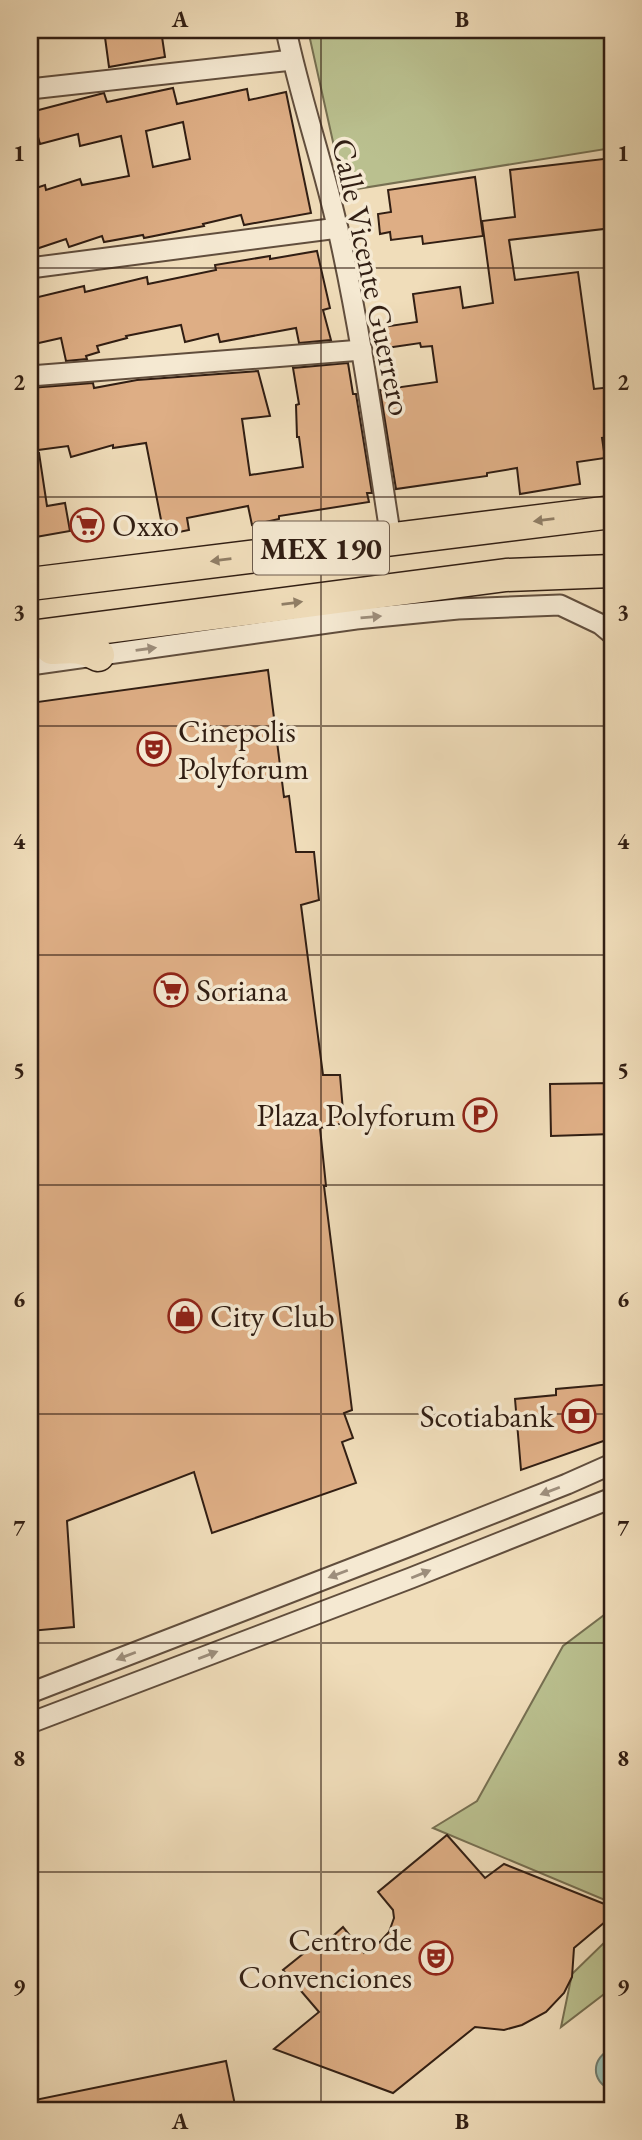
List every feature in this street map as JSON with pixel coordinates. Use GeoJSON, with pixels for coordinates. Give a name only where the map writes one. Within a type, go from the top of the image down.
{"type":"FeatureCollection","features":[{"type":"Feature","properties":{"kind":"main road","name":"MEX 190"},"geometry":{"type":"LineString","coordinates":[[30,584],[612,512]]}},
{"type":"Feature","properties":{"kind":"main road","name":"MEX 190"},"geometry":{"type":"LineString","coordinates":[[30,637],[506,575],[610,572]]}},
{"type":"Feature","properties":{"kind":"main road"},"geometry":{"type":"LineString","coordinates":[[401,615],[420,599],[465,588],[482,578]]}},
{"type":"Feature","properties":{"kind":"main road"},"geometry":{"type":"LineString","coordinates":[[30,650],[79,646],[98,655]]}},
{"type":"Feature","properties":{"kind":"street","name":"Calle Vicente Guerrero"},"geometry":{"type":"LineString","coordinates":[[286,30],[338,228],[362,350],[391,539]]}},
{"type":"Feature","properties":{"kind":"street"},"geometry":{"type":"LineString","coordinates":[[30,89],[292,60]]}},
{"type":"Feature","properties":{"kind":"street"},"geometry":{"type":"LineString","coordinates":[[30,268],[338,228]]}},
{"type":"Feature","properties":{"kind":"street"},"geometry":{"type":"LineString","coordinates":[[30,376],[362,350]]}},
{"type":"Feature","properties":{"kind":"street"},"geometry":{"type":"LineString","coordinates":[[30,665],[356,619],[458,610],[560,605],[600,624],[612,634]]}},
{"type":"Feature","properties":{"kind":"street"},"geometry":{"type":"LineString","coordinates":[[30,1693],[505,1509],[612,1464]]}},
{"type":"Feature","properties":{"kind":"street"},"geometry":{"type":"LineString","coordinates":[[30,1723],[411,1578],[612,1498]]}},
{"type":"Feature","properties":{"kind":"green space"},"geometry":{"type":"Polygon","coordinates":[[[308,30],[612,30],[612,148],[344,191],[308,30]]]}},
{"type":"Feature","properties":{"kind":"green space"},"geometry":{"type":"Polygon","coordinates":[[[612,1609],[612,1903],[433,1828],[477,1801],[563,1646],[612,1609]]]}},
{"type":"Feature","properties":{"kind":"green space"},"geometry":{"type":"Polygon","coordinates":[[[612,1935],[612,1988],[561,2027],[572,1974],[612,1935]]]}},
{"type":"Feature","properties":{"kind":"shaded area"},"geometry":{"type":"Polygon","coordinates":[[[612,2049],[612,2090],[600,2081],[596,2070],[600,2058],[612,2049]]]}},
{"type":"Feature","properties":{"kind":"building"},"geometry":{"type":"Polygon","coordinates":[[[104,30],[161,30],[165,57],[109,67],[104,30]]]}},
{"type":"Feature","properties":{"kind":"building"},"geometry":{"type":"Polygon","coordinates":[[[173,88],[177,104],[247,89],[249,100],[286,92],[311,213],[244,225],[241,215],[203,224],[204,226],[144,238],[143,235],[104,242],[102,236],[69,247],[66,239],[30,251],[30,190],[45,185],[46,190],[80,179],[82,185],[129,176],[121,136],[80,146],[78,134],[40,144],[31,112],[104,93],[107,102],[173,88]],[[183,122],[146,131],[153,167],[190,159],[183,122]]]}},
{"type":"Feature","properties":{"kind":"building"},"geometry":{"type":"Polygon","coordinates":[[[612,158],[612,228],[509,240],[515,280],[578,272],[594,389],[612,387],[612,437],[602,438],[605,458],[577,462],[580,484],[520,494],[517,468],[487,473],[487,476],[396,489],[380,390],[437,382],[432,346],[421,347],[420,343],[379,349],[376,328],[417,322],[413,294],[460,287],[463,308],[493,303],[482,221],[515,217],[510,170],[612,158]]]}},
{"type":"Feature","properties":{"kind":"building"},"geometry":{"type":"Polygon","coordinates":[[[475,177],[483,236],[423,244],[422,236],[391,240],[390,232],[380,234],[378,214],[391,212],[388,190],[475,177]]]}},
{"type":"Feature","properties":{"kind":"building"},"geometry":{"type":"Polygon","coordinates":[[[317,251],[330,308],[323,310],[331,340],[299,343],[296,328],[220,342],[218,334],[185,342],[181,325],[126,336],[127,338],[97,346],[99,352],[86,356],[87,359],[66,361],[61,338],[30,345],[30,299],[84,286],[85,292],[147,277],[148,284],[216,270],[215,265],[317,251]]]}},
{"type":"Feature","properties":{"kind":"building"},"geometry":{"type":"Polygon","coordinates":[[[348,363],[353,394],[356,394],[372,493],[367,493],[369,502],[279,516],[279,519],[252,525],[248,506],[187,518],[189,530],[164,535],[146,443],[113,448],[113,445],[71,457],[68,446],[30,451],[30,388],[93,383],[94,388],[137,380],[258,371],[270,416],[242,419],[250,475],[303,467],[297,437],[296,405],[299,404],[293,368],[348,363]]]}},
{"type":"Feature","properties":{"kind":"building"},"geometry":{"type":"Polygon","coordinates":[[[30,453],[39,453],[47,506],[65,503],[70,531],[30,538],[30,453]]]}},
{"type":"Feature","properties":{"kind":"building"},"geometry":{"type":"Polygon","coordinates":[[[268,670],[284,797],[289,796],[296,852],[314,852],[319,900],[301,905],[323,1075],[340,1075],[344,1123],[320,1128],[324,1186],[352,1410],[344,1413],[353,1438],[342,1442],[356,1483],[212,1533],[194,1472],[67,1521],[74,1627],[30,1631],[30,703],[268,670]]]}},
{"type":"Feature","properties":{"kind":"building"},"geometry":{"type":"Polygon","coordinates":[[[612,1083],[612,1134],[551,1136],[550,1084],[612,1083]]]}},
{"type":"Feature","properties":{"kind":"building"},"geometry":{"type":"Polygon","coordinates":[[[612,1384],[612,1438],[521,1470],[515,1399],[556,1395],[556,1389],[612,1384]]]}},
{"type":"Feature","properties":{"kind":"building","name":"Centro de Convenciones"},"geometry":{"type":"Polygon","coordinates":[[[447,1835],[485,1878],[504,1864],[612,1907],[612,1916],[574,1948],[572,1977],[564,1993],[546,2012],[522,2025],[504,2030],[475,2027],[393,2093],[274,2049],[319,2012],[283,1970],[319,1941],[323,1945],[343,1927],[364,1953],[378,1944],[389,1932],[394,1918],[393,1910],[378,1892],[447,1835]]]}},
{"type":"Feature","properties":{"kind":"building"},"geometry":{"type":"Polygon","coordinates":[[[226,2061],[236,2110],[30,2110],[30,2101],[226,2061]]]}},
{"type":"Feature","properties":{"kind":"place","name":"Oxxo"},"geometry":{"type":"Point","coordinates":[87,525]}},
{"type":"Feature","properties":{"kind":"place","name":"Cinepolis Polyforum"},"geometry":{"type":"Point","coordinates":[154,749]}},
{"type":"Feature","properties":{"kind":"place","name":"Soriana"},"geometry":{"type":"Point","coordinates":[171,990]}},
{"type":"Feature","properties":{"kind":"place","name":"Plaza Polyforum"},"geometry":{"type":"Point","coordinates":[480,1115]}},
{"type":"Feature","properties":{"kind":"place","name":"City Club"},"geometry":{"type":"Point","coordinates":[185,1316]}},
{"type":"Feature","properties":{"kind":"place","name":"Scotiabank"},"geometry":{"type":"Point","coordinates":[579,1416]}},
{"type":"Feature","properties":{"kind":"place","name":"Centro de Convenciones"},"geometry":{"type":"Point","coordinates":[436,1958]}}]}
